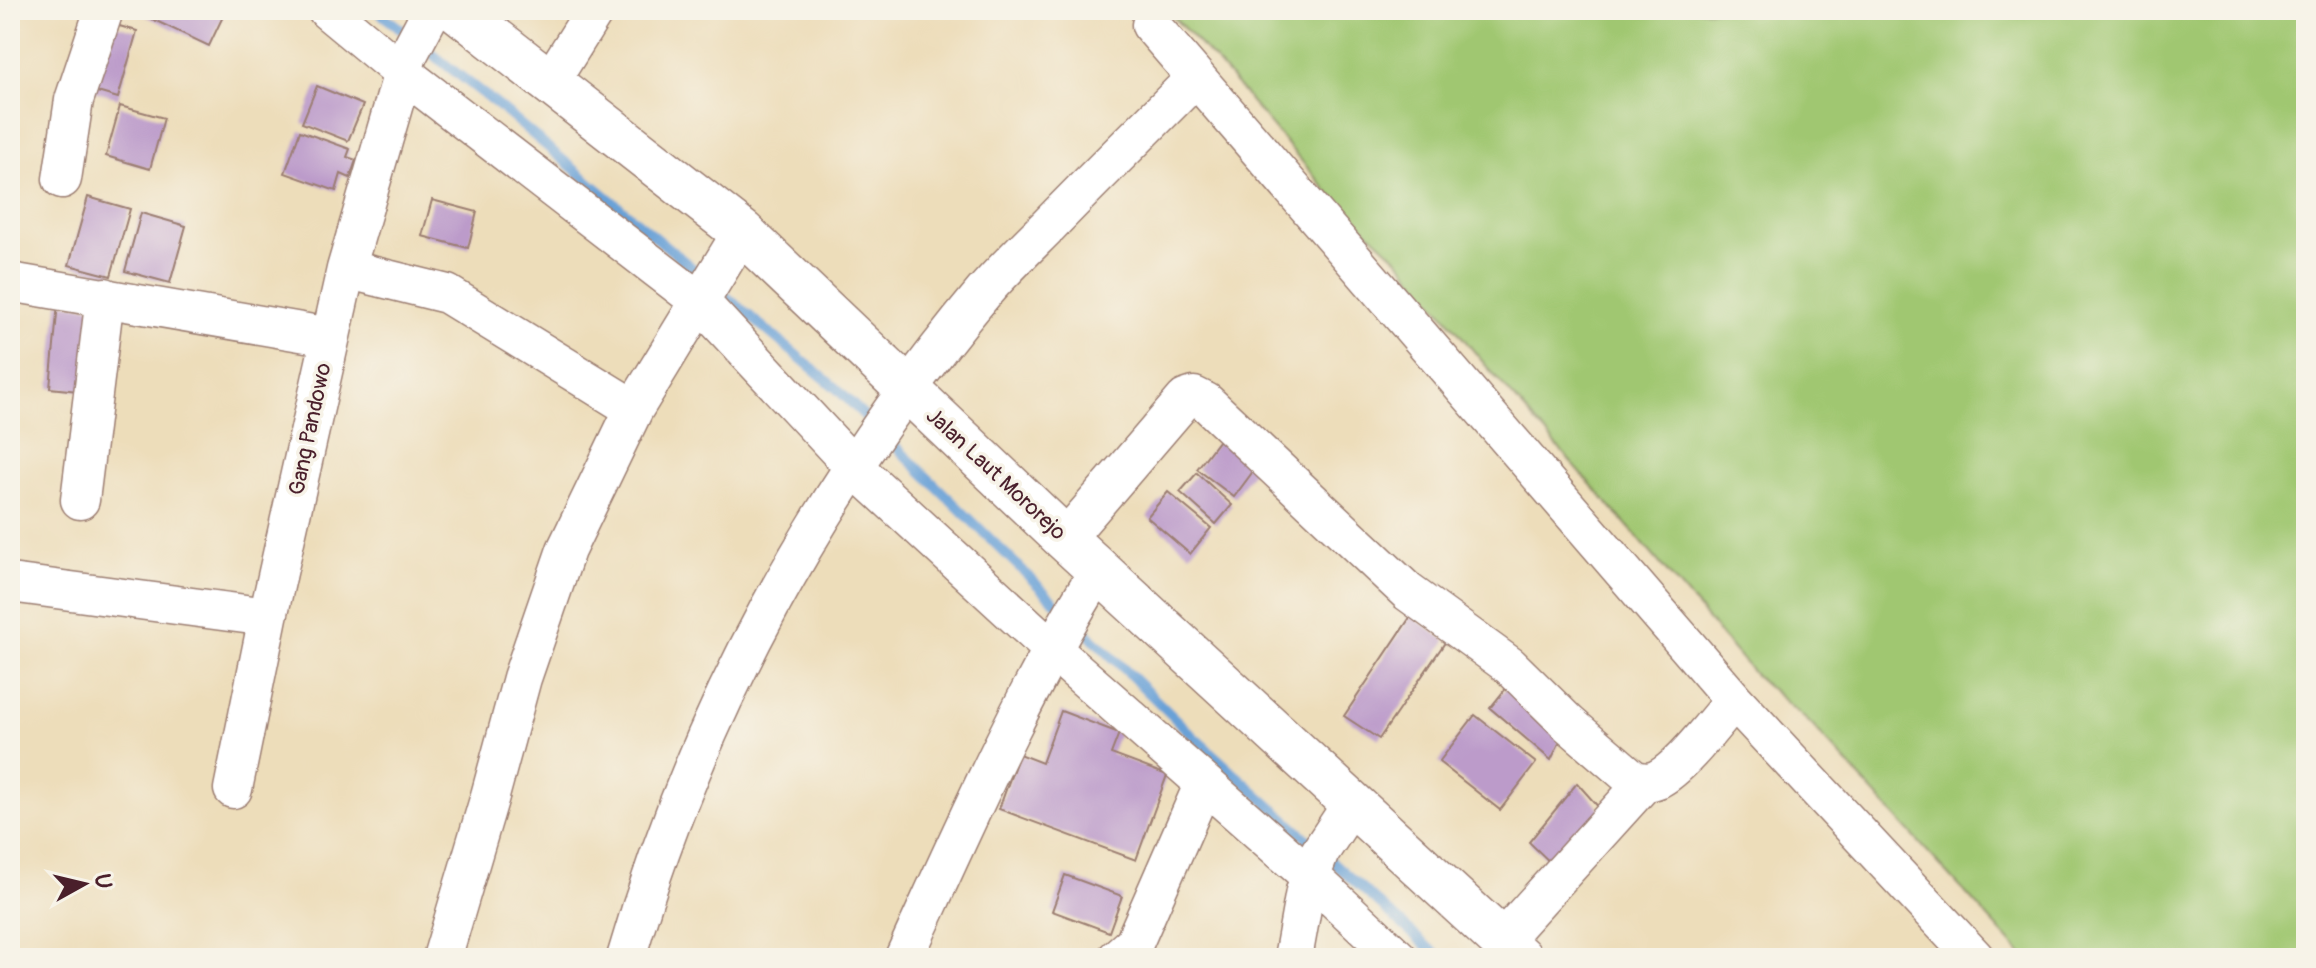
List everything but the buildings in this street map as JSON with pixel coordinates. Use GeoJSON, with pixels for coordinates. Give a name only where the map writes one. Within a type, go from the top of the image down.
{"type":"FeatureCollection","features":[{"type":"Feature","properties":{"kind":"street"},"geometry":{"type":"LineString","coordinates":[[62,179],[74,100],[104,10]]}},
{"type":"Feature","properties":{"kind":"street"},"geometry":{"type":"LineString","coordinates":[[327,10],[719,268],[862,454],[1204,783],[1330,839],[1398,958]]}},
{"type":"Feature","properties":{"kind":"street"},"geometry":{"type":"LineString","coordinates":[[550,82],[595,10]]}},
{"type":"Feature","properties":{"kind":"street","name":"Gang Pandowo"},"geometry":{"type":"LineString","coordinates":[[233,789],[346,269],[406,64],[440,11]]}},
{"type":"Feature","properties":{"kind":"street","name":"Jalan Laut Mororejo"},"geometry":{"type":"LineString","coordinates":[[440,11],[550,82],[719,268],[901,398],[1065,539],[1093,581],[1330,839],[1511,950]]}},
{"type":"Feature","properties":{"kind":"street"},"geometry":{"type":"LineString","coordinates":[[1151,25],[1734,700],[1975,958]]}},
{"type":"Feature","properties":{"kind":"street"},"geometry":{"type":"LineString","coordinates":[[626,958],[670,822],[729,683],[814,526],[901,398],[986,290],[1196,77]]}},
{"type":"Feature","properties":{"kind":"street"},"geometry":{"type":"LineString","coordinates":[[442,958],[543,611],[566,550],[634,409],[719,268]]}},
{"type":"Feature","properties":{"kind":"street"},"geometry":{"type":"LineString","coordinates":[[346,269],[447,294],[634,409]]}},
{"type":"Feature","properties":{"kind":"street"},"geometry":{"type":"LineString","coordinates":[[10,282],[330,337]]}},
{"type":"Feature","properties":{"kind":"street"},"geometry":{"type":"LineString","coordinates":[[80,500],[105,297]]}},
{"type":"Feature","properties":{"kind":"street"},"geometry":{"type":"LineString","coordinates":[[1065,539],[1185,399],[1194,396],[1206,402],[1408,592],[1496,654],[1633,779],[1644,783],[1657,780],[1672,769],[1734,700]]}},
{"type":"Feature","properties":{"kind":"street"},"geometry":{"type":"LineString","coordinates":[[904,958],[981,790],[1057,642],[1093,581]]}},
{"type":"Feature","properties":{"kind":"street"},"geometry":{"type":"LineString","coordinates":[[10,583],[268,617]]}},
{"type":"Feature","properties":{"kind":"street"},"geometry":{"type":"LineString","coordinates":[[1117,958],[1134,943],[1204,783]]}},
{"type":"Feature","properties":{"kind":"street"},"geometry":{"type":"LineString","coordinates":[[1511,950],[1644,783]]}},
{"type":"Feature","properties":{"kind":"street"},"geometry":{"type":"LineString","coordinates":[[1293,958],[1305,891],[1330,839]]}},
{"type":"Feature","properties":{"kind":"green space"},"geometry":{"type":"Polygon","coordinates":[[[1166,10],[2306,10],[2306,958],[2025,958],[1810,723],[1755,675],[1487,367],[1398,259],[1339,205],[1219,64],[1166,10]]]}},
{"type":"Feature","properties":{"kind":"waterway"},"geometry":{"type":"LineString","coordinates":[[376,10],[410,36]]}},
{"type":"Feature","properties":{"kind":"waterway"},"geometry":{"type":"LineString","coordinates":[[422,46],[495,103],[837,389],[1064,611]]}},
{"type":"Feature","properties":{"kind":"waterway"},"geometry":{"type":"LineString","coordinates":[[1076,622],[1196,739],[1315,846]]}},
{"type":"Feature","properties":{"kind":"waterway"},"geometry":{"type":"LineString","coordinates":[[1327,857],[1440,958]]}}]}
